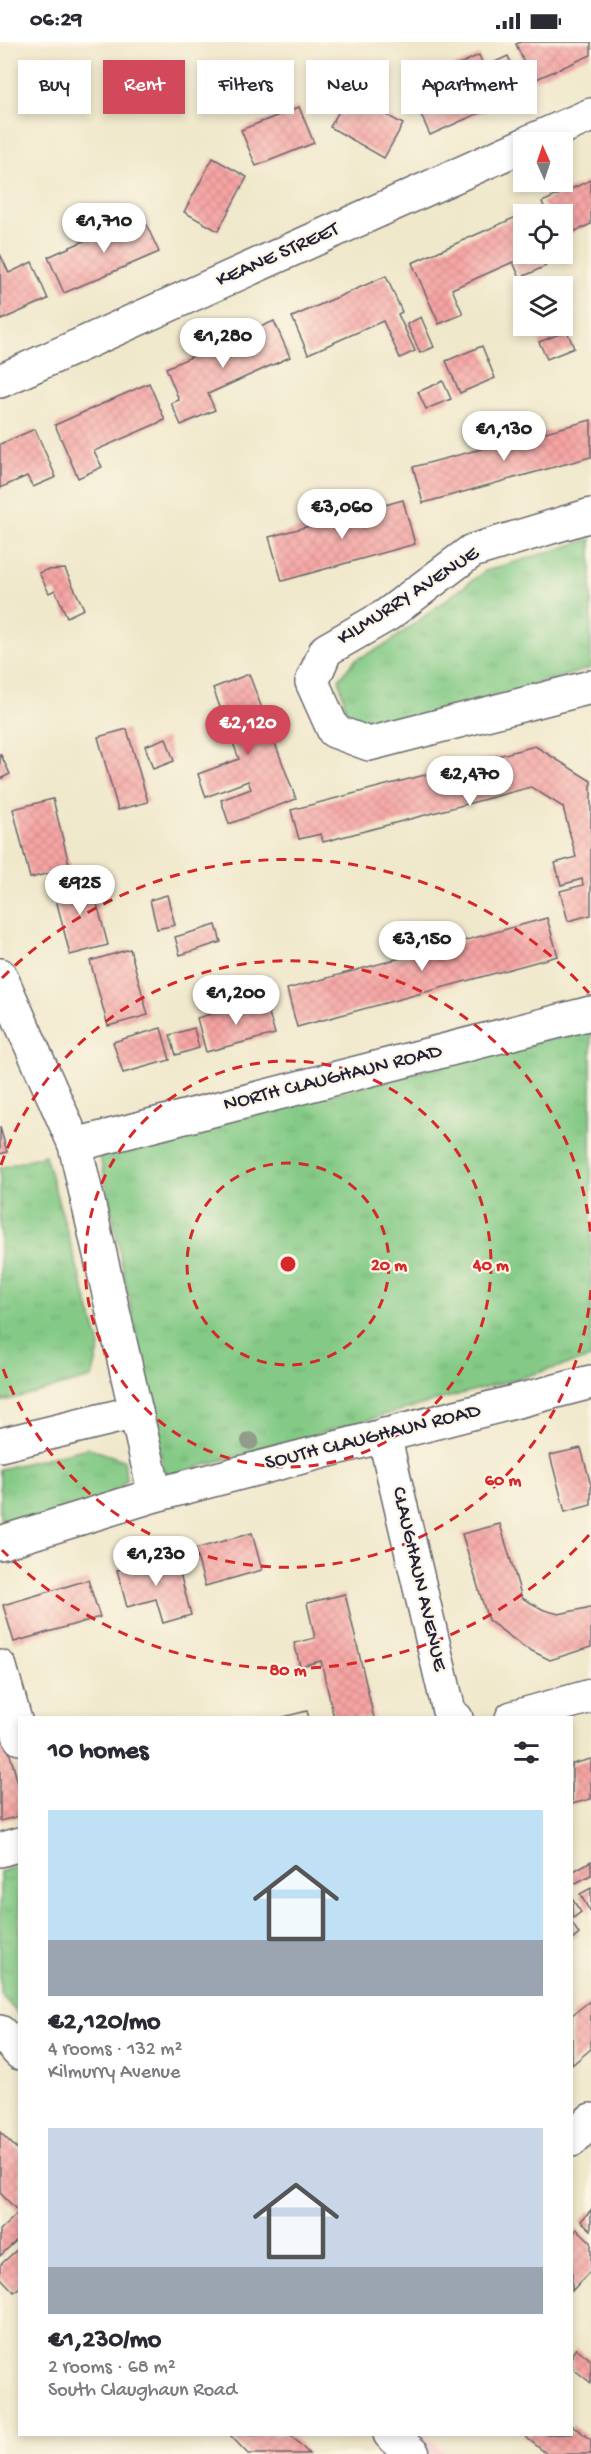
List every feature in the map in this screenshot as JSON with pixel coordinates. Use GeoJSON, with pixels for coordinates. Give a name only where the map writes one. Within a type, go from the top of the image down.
{"type":"FeatureCollection","features":[{"type":"Feature","properties":{"kind":"street"},"geometry":{"type":"LineString","coordinates":[[552,132],[591,115]]}},
{"type":"Feature","properties":{"kind":"street","name":"KEANE STREET"},"geometry":{"type":"LineString","coordinates":[[0,381],[513,150]]}},
{"type":"Feature","properties":{"kind":"street","name":"KILMURRY AVENUE"},"geometry":{"type":"LineString","coordinates":[[591,515],[472,551],[387,615],[326,651],[312,682],[334,731],[369,744],[591,687]]}},
{"type":"Feature","properties":{"kind":"street"},"geometry":{"type":"LineString","coordinates":[[0,975],[75,1145],[155,1495]]}},
{"type":"Feature","properties":{"kind":"street","name":"NORTH CLAUGHAUN ROAD"},"geometry":{"type":"LineString","coordinates":[[75,1145],[591,1013]]}},
{"type":"Feature","properties":{"kind":"street","name":"SOUTH CLAUGHAUN ROAD"},"geometry":{"type":"LineString","coordinates":[[0,1543],[155,1495],[591,1382]]}},
{"type":"Feature","properties":{"kind":"street"},"geometry":{"type":"LineString","coordinates":[[0,1445],[136,1412]]}},
{"type":"Feature","properties":{"kind":"street","name":"CLAUGHAUN AVENUE"},"geometry":{"type":"LineString","coordinates":[[384,1435],[452,1716]]}},
{"type":"Feature","properties":{"kind":"street"},"geometry":{"type":"LineString","coordinates":[[0,1667],[18,1731]]}},
{"type":"Feature","properties":{"kind":"street"},"geometry":{"type":"LineString","coordinates":[[519,1716],[591,1696]]}},
{"type":"Feature","properties":{"kind":"street"},"geometry":{"type":"LineString","coordinates":[[0,1850],[18,1845]]}},
{"type":"Feature","properties":{"kind":"street"},"geometry":{"type":"LineString","coordinates":[[0,2032],[18,2051]]}},
{"type":"Feature","properties":{"kind":"street"},"geometry":{"type":"LineString","coordinates":[[573,2139],[591,2120]]}},
{"type":"Feature","properties":{"kind":"street"},"geometry":{"type":"LineString","coordinates":[[392,2436],[413,2454]]}},
{"type":"Feature","properties":{"kind":"shaded area"},"geometry":{"type":"Polygon","coordinates":[[[416,2436],[426,2436],[447,2454],[405,2454],[416,2436]]]}},
{"type":"Feature","properties":{"kind":"green space"},"geometry":{"type":"Polygon","coordinates":[[[591,539],[591,668],[381,732],[347,715],[339,679],[355,660],[387,644],[485,571],[591,539]]]}},
{"type":"Feature","properties":{"kind":"green space"},"geometry":{"type":"Polygon","coordinates":[[[591,1026],[591,1358],[165,1476],[100,1156],[591,1026]]]}},
{"type":"Feature","properties":{"kind":"green space"},"geometry":{"type":"Polygon","coordinates":[[[45,1155],[100,1346],[92,1378],[0,1402],[0,1168],[45,1155]]]}},
{"type":"Feature","properties":{"kind":"green space"},"geometry":{"type":"Polygon","coordinates":[[[88,1448],[124,1460],[126,1480],[110,1501],[0,1533],[0,1469],[88,1448]]]}},
{"type":"Feature","properties":{"kind":"green space"},"geometry":{"type":"Polygon","coordinates":[[[18,1866],[18,2014],[0,1994],[0,1872],[18,1866]]]}},
{"type":"Feature","properties":{"kind":"building"},"geometry":{"type":"Polygon","coordinates":[[[521,42],[591,42],[591,55],[537,79],[537,60],[523,60],[516,44],[521,42]]]}},
{"type":"Feature","properties":{"kind":"building"},"geometry":{"type":"Polygon","coordinates":[[[479,55],[481,60],[468,60],[479,55]]]}},
{"type":"Feature","properties":{"kind":"building"},"geometry":{"type":"Polygon","coordinates":[[[299,107],[314,143],[256,166],[241,130],[281,114],[294,114],[294,109],[299,107]]]}},
{"type":"Feature","properties":{"kind":"building"},"geometry":{"type":"Polygon","coordinates":[[[337,114],[385,114],[403,124],[384,158],[330,127],[337,114]]]}},
{"type":"Feature","properties":{"kind":"building"},"geometry":{"type":"Polygon","coordinates":[[[421,114],[477,114],[430,135],[421,114]]]}},
{"type":"Feature","properties":{"kind":"building"},"geometry":{"type":"Polygon","coordinates":[[[213,158],[247,177],[218,231],[184,212],[213,158]]]}},
{"type":"Feature","properties":{"kind":"building"},"geometry":{"type":"Polygon","coordinates":[[[591,180],[591,224],[573,232],[573,204],[543,204],[542,202],[564,192],[573,192],[573,188],[591,180]]]}},
{"type":"Feature","properties":{"kind":"building"},"geometry":{"type":"Polygon","coordinates":[[[142,215],[159,252],[64,293],[48,257],[142,215]]]}},
{"type":"Feature","properties":{"kind":"building"},"geometry":{"type":"Polygon","coordinates":[[[513,218],[513,262],[452,289],[463,314],[439,324],[412,263],[513,218]]]}},
{"type":"Feature","properties":{"kind":"building"},"geometry":{"type":"Polygon","coordinates":[[[0,254],[9,273],[32,262],[48,299],[1,320],[0,254]]]}},
{"type":"Feature","properties":{"kind":"building"},"geometry":{"type":"Polygon","coordinates":[[[514,264],[545,264],[546,266],[524,276],[519,276],[514,264]]]}},
{"type":"Feature","properties":{"kind":"building"},"geometry":{"type":"Polygon","coordinates":[[[386,276],[402,312],[398,314],[415,351],[400,358],[383,321],[308,354],[292,317],[386,276]]]}},
{"type":"Feature","properties":{"kind":"building"},"geometry":{"type":"Polygon","coordinates":[[[421,317],[434,347],[420,353],[407,324],[421,317]]]}},
{"type":"Feature","properties":{"kind":"building"},"geometry":{"type":"Polygon","coordinates":[[[274,321],[290,357],[208,394],[215,410],[181,425],[171,403],[179,400],[166,368],[274,321]]]}},
{"type":"Feature","properties":{"kind":"building"},"geometry":{"type":"Polygon","coordinates":[[[554,336],[569,336],[574,348],[547,359],[539,342],[554,336]]]}},
{"type":"Feature","properties":{"kind":"building"},"geometry":{"type":"Polygon","coordinates":[[[482,346],[495,378],[460,393],[446,361],[482,346]]]}},
{"type":"Feature","properties":{"kind":"building"},"geometry":{"type":"Polygon","coordinates":[[[443,381],[451,399],[426,409],[418,392],[443,381]]]}},
{"type":"Feature","properties":{"kind":"building"},"geometry":{"type":"Polygon","coordinates":[[[149,383],[165,420],[94,451],[102,467],[78,478],[55,425],[149,383]]]}},
{"type":"Feature","properties":{"kind":"building"},"geometry":{"type":"Polygon","coordinates":[[[591,420],[591,457],[423,503],[413,467],[591,420]]]}},
{"type":"Feature","properties":{"kind":"building"},"geometry":{"type":"Polygon","coordinates":[[[35,429],[56,477],[33,487],[27,476],[0,488],[0,444],[35,429]]]}},
{"type":"Feature","properties":{"kind":"building"},"geometry":{"type":"Polygon","coordinates":[[[403,500],[415,544],[282,581],[269,537],[403,500]]]}},
{"type":"Feature","properties":{"kind":"building"},"geometry":{"type":"Polygon","coordinates":[[[65,569],[84,609],[67,617],[55,590],[49,593],[39,573],[46,570],[65,569]]]}},
{"type":"Feature","properties":{"kind":"building"},"geometry":{"type":"Polygon","coordinates":[[[249,674],[296,799],[229,824],[221,800],[251,789],[248,781],[206,797],[198,774],[239,759],[213,688],[249,674]]]}},
{"type":"Feature","properties":{"kind":"building"},"geometry":{"type":"Polygon","coordinates":[[[127,729],[148,802],[118,810],[98,737],[127,729]]]}},
{"type":"Feature","properties":{"kind":"building"},"geometry":{"type":"Polygon","coordinates":[[[166,738],[174,761],[153,769],[145,746],[166,738]]]}},
{"type":"Feature","properties":{"kind":"building"},"geometry":{"type":"Polygon","coordinates":[[[535,746],[591,781],[591,915],[568,921],[560,891],[583,885],[582,879],[561,885],[555,863],[576,857],[563,807],[531,787],[323,842],[321,834],[299,839],[291,810],[535,746]]]}},
{"type":"Feature","properties":{"kind":"building"},"geometry":{"type":"Polygon","coordinates":[[[0,753],[10,774],[0,779],[0,753]]]}},
{"type":"Feature","properties":{"kind":"building"},"geometry":{"type":"Polygon","coordinates":[[[53,799],[70,868],[30,878],[13,809],[53,799]]]}},
{"type":"Feature","properties":{"kind":"building"},"geometry":{"type":"Polygon","coordinates":[[[90,877],[108,945],[70,955],[53,887],[90,877]]]}},
{"type":"Feature","properties":{"kind":"building"},"geometry":{"type":"Polygon","coordinates":[[[167,895],[175,925],[157,929],[150,900],[167,895]]]}},
{"type":"Feature","properties":{"kind":"building"},"geometry":{"type":"Polygon","coordinates":[[[547,918],[558,956],[297,1027],[287,989],[547,918]]]}},
{"type":"Feature","properties":{"kind":"building"},"geometry":{"type":"Polygon","coordinates":[[[216,925],[221,942],[180,955],[175,937],[216,925]]]}},
{"type":"Feature","properties":{"kind":"building"},"geometry":{"type":"Polygon","coordinates":[[[130,949],[148,1015],[108,1026],[90,961],[130,949]]]}},
{"type":"Feature","properties":{"kind":"building"},"geometry":{"type":"Polygon","coordinates":[[[265,999],[275,1034],[206,1052],[197,1018],[265,999]]]}},
{"type":"Feature","properties":{"kind":"building"},"geometry":{"type":"Polygon","coordinates":[[[161,1028],[170,1060],[123,1073],[113,1042],[161,1028]]]}},
{"type":"Feature","properties":{"kind":"building"},"geometry":{"type":"Polygon","coordinates":[[[194,1028],[199,1048],[176,1055],[170,1035],[194,1028]]]}},
{"type":"Feature","properties":{"kind":"building"},"geometry":{"type":"Polygon","coordinates":[[[0,1127],[7,1152],[0,1154],[0,1127]]]}},
{"type":"Feature","properties":{"kind":"building"},"geometry":{"type":"Polygon","coordinates":[[[581,1448],[591,1485],[591,1505],[565,1512],[550,1455],[581,1448]]]}},
{"type":"Feature","properties":{"kind":"building"},"geometry":{"type":"Polygon","coordinates":[[[500,1524],[522,1598],[544,1610],[559,1614],[591,1607],[591,1647],[550,1660],[524,1647],[488,1620],[462,1534],[500,1524]]]}},
{"type":"Feature","properties":{"kind":"building"},"geometry":{"type":"Polygon","coordinates":[[[252,1533],[262,1570],[205,1586],[195,1549],[252,1533]]]}},
{"type":"Feature","properties":{"kind":"building"},"geometry":{"type":"Polygon","coordinates":[[[175,1554],[191,1615],[163,1623],[156,1599],[127,1607],[117,1570],[175,1554]]]}},
{"type":"Feature","properties":{"kind":"building"},"geometry":{"type":"Polygon","coordinates":[[[88,1580],[100,1617],[14,1642],[3,1605],[88,1580]]]}},
{"type":"Feature","properties":{"kind":"building"},"geometry":{"type":"Polygon","coordinates":[[[345,1594],[374,1716],[334,1716],[321,1661],[300,1666],[294,1643],[315,1638],[307,1603],[345,1594]]]}},
{"type":"Feature","properties":{"kind":"building"},"geometry":{"type":"Polygon","coordinates":[[[307,1711],[308,1716],[287,1716],[307,1711]]]}},
{"type":"Feature","properties":{"kind":"building"},"geometry":{"type":"Polygon","coordinates":[[[3,1730],[18,1783],[18,1816],[0,1821],[0,1731],[3,1730]]]}},
{"type":"Feature","properties":{"kind":"building"},"geometry":{"type":"Polygon","coordinates":[[[591,1759],[591,1799],[573,1804],[573,1764],[591,1759]]]}},
{"type":"Feature","properties":{"kind":"building"},"geometry":{"type":"Polygon","coordinates":[[[591,1861],[591,1875],[574,1884],[573,1871],[591,1861]]]}},
{"type":"Feature","properties":{"kind":"building"},"geometry":{"type":"Polygon","coordinates":[[[591,1888],[591,1913],[580,1894],[591,1888]]]}},
{"type":"Feature","properties":{"kind":"building"},"geometry":{"type":"Polygon","coordinates":[[[573,1900],[581,1912],[573,1918],[573,1900]]]}},
{"type":"Feature","properties":{"kind":"building"},"geometry":{"type":"Polygon","coordinates":[[[573,1925],[579,1934],[573,1939],[573,1925]]]}},
{"type":"Feature","properties":{"kind":"building"},"geometry":{"type":"Polygon","coordinates":[[[591,2000],[591,2049],[573,2064],[573,2014],[591,2000]]]}},
{"type":"Feature","properties":{"kind":"building"},"geometry":{"type":"Polygon","coordinates":[[[0,2132],[18,2150],[18,2211],[0,2193],[0,2132]]]}},
{"type":"Feature","properties":{"kind":"building"},"geometry":{"type":"Polygon","coordinates":[[[591,2210],[591,2230],[581,2221],[591,2210]]]}},
{"type":"Feature","properties":{"kind":"building"},"geometry":{"type":"Polygon","coordinates":[[[18,2213],[18,2239],[0,2256],[0,2230],[18,2213]]]}},
{"type":"Feature","properties":{"kind":"building"},"geometry":{"type":"Polygon","coordinates":[[[577,2229],[591,2242],[591,2270],[573,2290],[573,2234],[577,2229]]]}},
{"type":"Feature","properties":{"kind":"building"},"geometry":{"type":"Polygon","coordinates":[[[18,2249],[18,2289],[14,2292],[0,2277],[0,2265],[18,2249]]]}},
{"type":"Feature","properties":{"kind":"building"},"geometry":{"type":"Polygon","coordinates":[[[576,2348],[591,2360],[591,2383],[573,2369],[573,2352],[576,2348]]]}},
{"type":"Feature","properties":{"kind":"building"},"geometry":{"type":"Polygon","coordinates":[[[573,2426],[591,2440],[591,2454],[547,2454],[524,2436],[573,2436],[573,2426]]]}},
{"type":"Feature","properties":{"kind":"building"},"geometry":{"type":"Polygon","coordinates":[[[231,2436],[292,2436],[309,2454],[248,2454],[231,2436]]]}}]}
